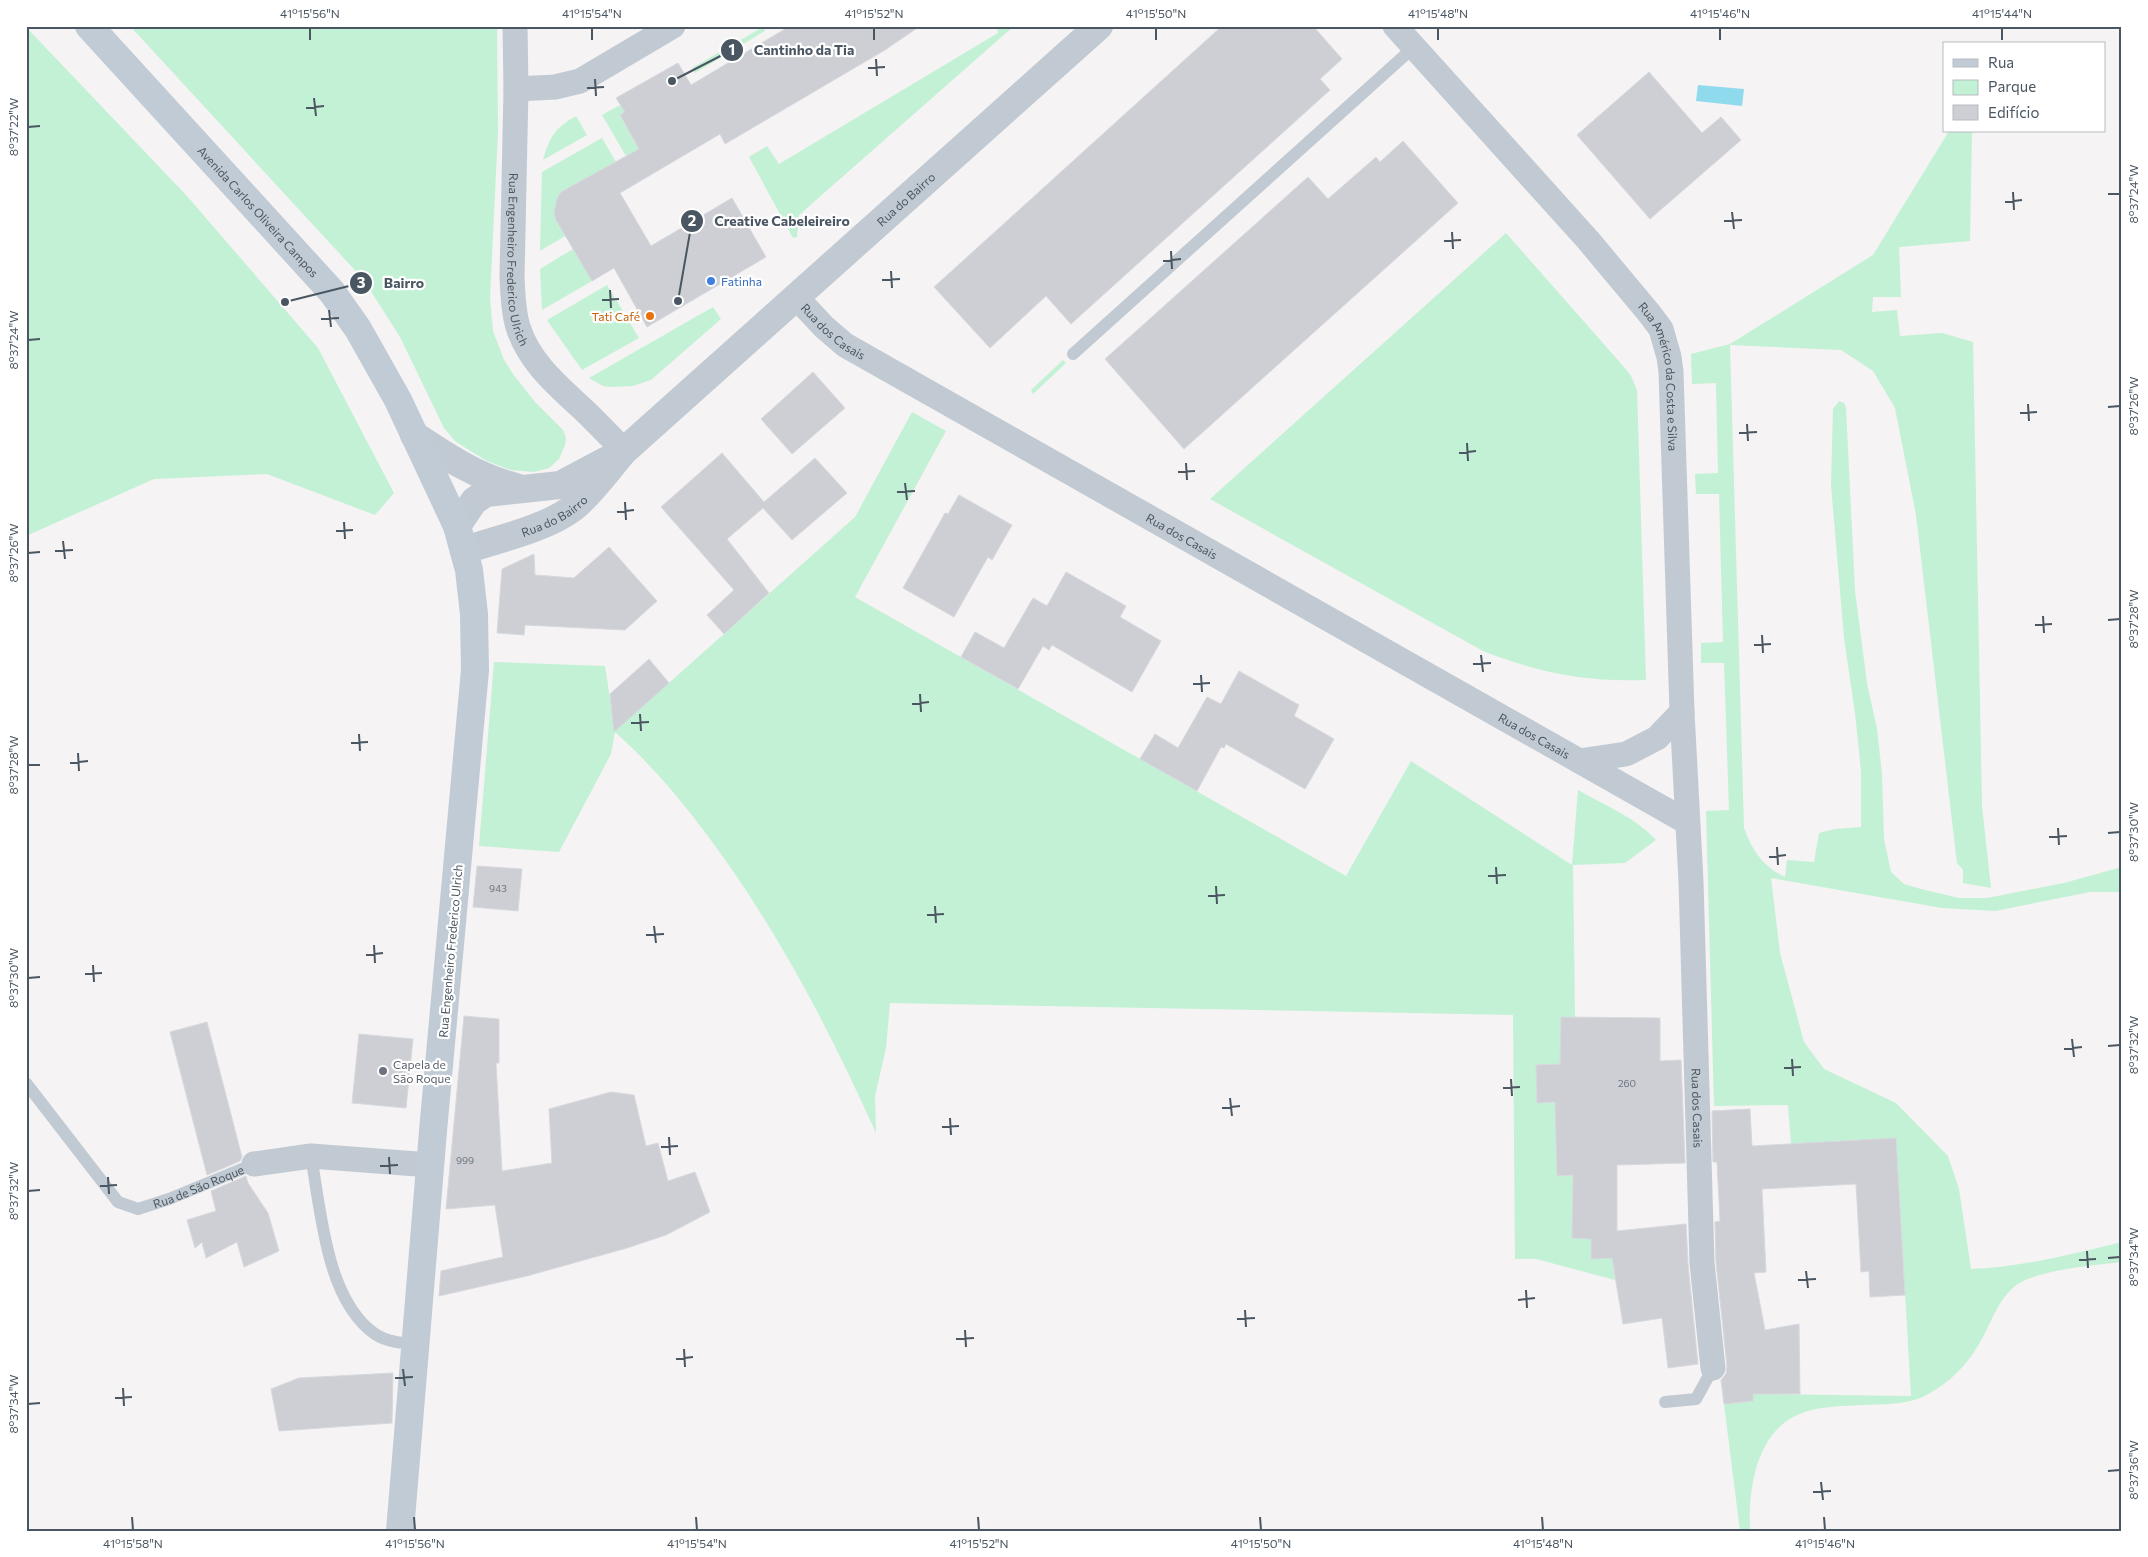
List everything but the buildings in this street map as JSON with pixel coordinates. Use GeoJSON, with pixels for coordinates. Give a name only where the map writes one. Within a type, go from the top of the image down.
{"type":"FeatureCollection","features":[{"type":"Feature","properties":{"kind":"main road","name":"Avenida Carlos Oliveira Campos"},"geometry":{"type":"LineString","coordinates":[[89,26],[332,292],[358,329],[381,368],[461,538]]}},
{"type":"Feature","properties":{"kind":"main road","name":"Rua Engenheiro Frederico Ulrich"},"geometry":{"type":"LineString","coordinates":[[400,1531],[430,1165],[475,670],[472,591],[461,538]]}},
{"type":"Feature","properties":{"kind":"street","name":"Rua Engenheiro Frederico Ulrich"},"geometry":{"type":"LineString","coordinates":[[515,26],[516,89],[512,278],[514,306],[519,328],[528,348],[556,386],[589,415],[624,451]]}},
{"type":"Feature","properties":{"kind":"street"},"geometry":{"type":"LineString","coordinates":[[516,89],[555,87],[580,80],[673,26]]}},
{"type":"Feature","properties":{"kind":"street","name":"Rua do Bairro"},"geometry":{"type":"LineString","coordinates":[[624,451],[560,485],[527,490],[499,490],[486,493],[474,501],[461,538],[531,528],[557,518],[573,508],[624,451],[1099,26]]}},
{"type":"Feature","properties":{"kind":"street","name":"Rua Américo da Costa e Silva"},"geometry":{"type":"LineString","coordinates":[[1395,26],[1588,240],[1661,329],[1672,372],[1687,822]]}},
{"type":"Feature","properties":{"kind":"street","name":"Rua dos Casais"},"geometry":{"type":"LineString","coordinates":[[796,297],[824,327],[845,345],[1687,822],[1697,1061],[1702,1263],[1713,1368]]}},
{"type":"Feature","properties":{"kind":"street","name":"Rua do Bairro"},"geometry":{"type":"LineString","coordinates":[[414,435],[468,469],[499,483],[527,490]]}},
{"type":"Feature","properties":{"kind":"street","name":"Rua dos Casais"},"geometry":{"type":"LineString","coordinates":[[1579,761],[1626,754],[1657,738],[1682,712]]}},
{"type":"Feature","properties":{"kind":"street","name":"Rua de São Roque"},"geometry":{"type":"LineString","coordinates":[[254,1164],[310,1156],[430,1165]]}},
{"type":"Feature","properties":{"kind":"lane"},"geometry":{"type":"LineString","coordinates":[[1073,354],[1414,47]]}},
{"type":"Feature","properties":{"kind":"lane","name":"Rua de São Roque"},"geometry":{"type":"LineString","coordinates":[[26,1083],[118,1202],[138,1209],[169,1199],[254,1164]]}},
{"type":"Feature","properties":{"kind":"lane"},"geometry":{"type":"LineString","coordinates":[[310,1156],[325,1236],[337,1284],[356,1315],[376,1335],[395,1342],[416,1344]]}},
{"type":"Feature","properties":{"kind":"lane"},"geometry":{"type":"LineString","coordinates":[[1665,1402],[1696,1399],[1713,1368]]}},
{"type":"Feature","properties":{"kind":"green space"},"geometry":{"type":"Polygon","coordinates":[[[130,26],[497,26],[498,131],[490,298],[493,331],[504,360],[513,374],[535,402],[563,430],[566,438],[559,459],[549,468],[534,472],[511,470],[487,461],[456,442],[444,428],[400,337],[363,279],[130,26]]]}},
{"type":"Feature","properties":{"kind":"green space"},"geometry":{"type":"Polygon","coordinates":[[[997,26],[1014,26],[799,215],[797,237],[793,238],[749,157],[767,146],[779,164],[998,33],[997,26]]]}},
{"type":"Feature","properties":{"kind":"green space"},"geometry":{"type":"Polygon","coordinates":[[[26,27],[187,196],[318,348],[394,493],[375,515],[267,474],[154,479],[26,536],[26,27]]]}},
{"type":"Feature","properties":{"kind":"green space"},"geometry":{"type":"Polygon","coordinates":[[[763,27],[765,31],[695,73],[692,68],[763,27]]]}},
{"type":"Feature","properties":{"kind":"green space"},"geometry":{"type":"Polygon","coordinates":[[[620,105],[625,112],[620,116],[645,160],[637,175],[602,115],[620,105]]]}},
{"type":"Feature","properties":{"kind":"green space"},"geometry":{"type":"Polygon","coordinates":[[[576,116],[587,135],[543,160],[554,134],[576,116]]]}},
{"type":"Feature","properties":{"kind":"green space"},"geometry":{"type":"Polygon","coordinates":[[[1948,132],[1972,132],[1970,241],[1899,247],[1901,297],[1873,297],[1872,312],[1897,310],[1900,336],[1942,333],[1973,342],[1982,806],[1991,888],[1963,883],[1963,870],[1957,863],[1916,515],[1895,408],[1873,371],[1841,350],[1730,345],[1744,828],[1755,851],[1764,863],[1785,877],[1787,860],[1814,862],[1819,833],[1835,829],[1861,827],[1861,771],[1844,638],[1831,485],[1833,409],[1839,401],[1844,403],[1846,408],[1855,591],[1867,683],[1877,729],[1882,774],[1884,839],[1891,872],[1904,884],[1921,889],[1959,898],[1987,898],[2064,883],[2122,867],[2122,892],[2090,892],[1995,911],[1942,908],[1771,878],[1780,953],[1804,1042],[1824,1069],[1896,1103],[1948,1156],[1959,1189],[1971,1269],[2028,1263],[2122,1242],[2122,1262],[2051,1272],[2024,1280],[2015,1286],[2002,1300],[1971,1356],[1950,1379],[1923,1397],[1898,1403],[1822,1408],[1791,1418],[1777,1429],[1759,1459],[1751,1495],[1750,1531],[1740,1531],[1724,1404],[1753,1401],[1753,1394],[1911,1396],[1896,1138],[1791,1144],[1788,1105],[1714,1106],[1706,811],[1729,810],[1724,663],[1701,663],[1701,643],[1723,642],[1719,494],[1696,494],[1695,474],[1718,473],[1716,383],[1692,384],[1691,354],[1730,344],[1873,255],[1948,132]]]}},
{"type":"Feature","properties":{"kind":"green space"},"geometry":{"type":"Polygon","coordinates":[[[602,138],[616,162],[561,192],[557,199],[554,213],[565,236],[540,251],[542,172],[602,138]]]}},
{"type":"Feature","properties":{"kind":"green space"},"geometry":{"type":"Polygon","coordinates":[[[1506,233],[1624,367],[1631,376],[1637,390],[1646,680],[1583,678],[1524,665],[1483,651],[1210,499],[1506,233]]]}},
{"type":"Feature","properties":{"kind":"green space"},"geometry":{"type":"Polygon","coordinates":[[[573,249],[592,281],[542,310],[540,269],[573,249]]]}},
{"type":"Feature","properties":{"kind":"green space"},"geometry":{"type":"Polygon","coordinates":[[[607,285],[639,338],[582,370],[547,320],[607,285]]]}},
{"type":"Feature","properties":{"kind":"green space"},"geometry":{"type":"Polygon","coordinates":[[[713,307],[721,319],[651,380],[633,386],[611,387],[603,386],[589,378],[713,307]]]}},
{"type":"Feature","properties":{"kind":"green space"},"geometry":{"type":"Polygon","coordinates":[[[1063,360],[1066,363],[1033,394],[1031,390],[1063,360]]]}},
{"type":"Feature","properties":{"kind":"green space"},"geometry":{"type":"Polygon","coordinates":[[[912,412],[946,431],[855,597],[1346,876],[1411,761],[1572,865],[1578,790],[1629,818],[1656,840],[1625,863],[1573,865],[1575,1017],[1561,1017],[1560,1064],[1536,1065],[1537,1103],[1573,1102],[1556,1120],[1557,1176],[1573,1175],[1572,1238],[1591,1239],[1612,1258],[1615,1280],[1536,1259],[1515,1259],[1513,1015],[890,1003],[886,1048],[875,1096],[876,1133],[810,999],[754,903],[720,852],[678,798],[648,764],[615,732],[611,754],[559,852],[479,846],[494,662],[605,666],[615,731],[855,517],[912,412]]]}},
{"type":"Feature","properties":{"kind":"water"},"geometry":{"type":"Polygon","coordinates":[[[1698,85],[1744,89],[1742,106],[1696,101],[1698,85]]]}},
{"type":"Feature","properties":{"kind":"place","name":"Cantinho da Tia"},"geometry":{"type":"Point","coordinates":[672,81]}},
{"type":"Feature","properties":{"kind":"place","name":"Fatinha"},"geometry":{"type":"Point","coordinates":[711,281]}},
{"type":"Feature","properties":{"kind":"place","name":"Creative Cabeleireiro"},"geometry":{"type":"Point","coordinates":[678,301]}},
{"type":"Feature","properties":{"kind":"place","name":"Bairro"},"geometry":{"type":"Point","coordinates":[285,302]}},
{"type":"Feature","properties":{"kind":"place","name":"Tati Café"},"geometry":{"type":"Point","coordinates":[650,316]}},
{"type":"Feature","properties":{"kind":"place","name":"Capela de São Roque"},"geometry":{"type":"Point","coordinates":[383,1071]}}]}
